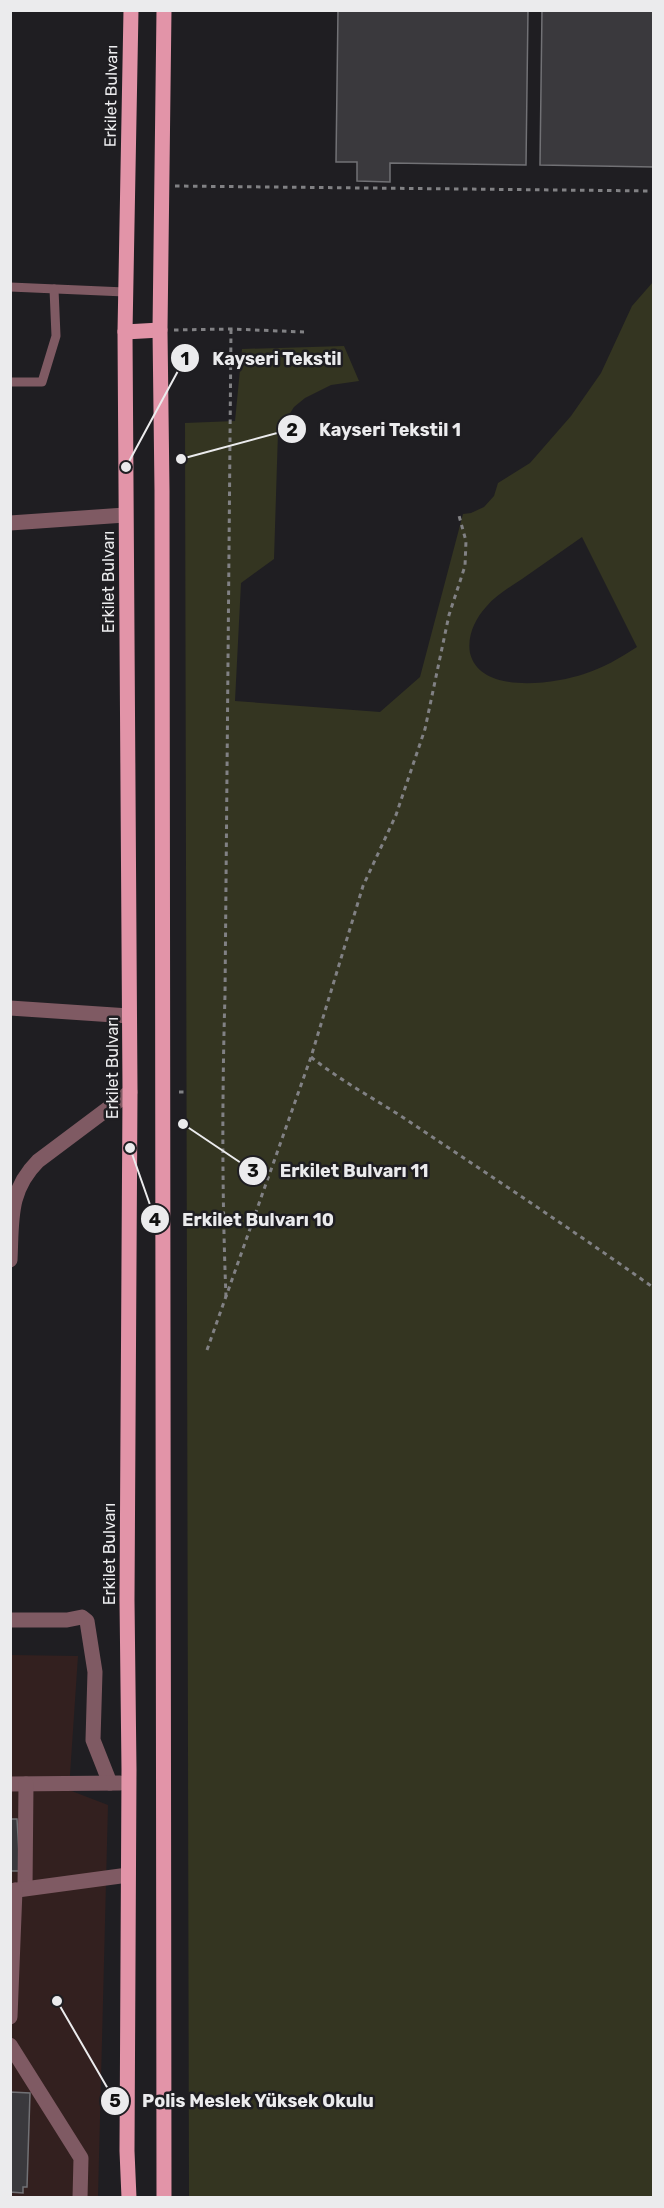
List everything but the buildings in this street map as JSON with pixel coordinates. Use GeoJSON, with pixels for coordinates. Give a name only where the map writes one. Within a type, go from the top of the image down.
{"type":"FeatureCollection","features":[{"type":"Feature","properties":{"kind":"main road","name":"Erkilet Bulvarı"},"geometry":{"type":"LineString","coordinates":[[129,2198],[127,2151],[129,1783],[127,1588],[130,1092],[125,332],[131,10]]}},
{"type":"Feature","properties":{"kind":"main road"},"geometry":{"type":"LineString","coordinates":[[164,10],[160,330],[164,2198]]}},
{"type":"Feature","properties":{"kind":"main road"},"geometry":{"type":"LineString","coordinates":[[125,332],[160,330]]}},
{"type":"Feature","properties":{"kind":"street"},"geometry":{"type":"LineString","coordinates":[[10,523],[125,515]]}},
{"type":"Feature","properties":{"kind":"street"},"geometry":{"type":"LineString","coordinates":[[10,1008],[129,1016]]}},
{"type":"Feature","properties":{"kind":"street"},"geometry":{"type":"LineString","coordinates":[[10,1260],[14,1200],[21,1181],[38,1161],[130,1092]]}},
{"type":"Feature","properties":{"kind":"street"},"geometry":{"type":"LineString","coordinates":[[10,1620],[67,1620],[81,1617],[87,1622],[95,1672],[93,1740],[110,1783]]}},
{"type":"Feature","properties":{"kind":"street"},"geometry":{"type":"LineString","coordinates":[[10,2017],[17,1890],[18,1784],[129,1783]]}},
{"type":"Feature","properties":{"kind":"street"},"geometry":{"type":"LineString","coordinates":[[17,1890],[128,1875]]}},
{"type":"Feature","properties":{"kind":"street"},"geometry":{"type":"LineString","coordinates":[[10,2045],[81,2158],[80,2198]]}},
{"type":"Feature","properties":{"kind":"lane"},"geometry":{"type":"LineString","coordinates":[[10,287],[126,292]]}},
{"type":"Feature","properties":{"kind":"lane"},"geometry":{"type":"LineString","coordinates":[[10,382],[42,382],[56,336],[54,289]]}},
{"type":"Feature","properties":{"kind":"path"},"geometry":{"type":"LineString","coordinates":[[162,186],[654,191]]}},
{"type":"Feature","properties":{"kind":"path"},"geometry":{"type":"LineString","coordinates":[[160,330],[231,329],[304,332]]}},
{"type":"Feature","properties":{"kind":"path"},"geometry":{"type":"LineString","coordinates":[[226,1297],[223,1083],[226,984],[231,329]]}},
{"type":"Feature","properties":{"kind":"path"},"geometry":{"type":"LineString","coordinates":[[207,1350],[311,1057],[363,886],[396,815],[425,729],[449,615],[465,566],[465,541],[458,512]]}},
{"type":"Feature","properties":{"kind":"path"},"geometry":{"type":"LineString","coordinates":[[311,1057],[343,1082],[394,1112],[654,1288]]}},
{"type":"Feature","properties":{"kind":"shaded area"},"geometry":{"type":"Polygon","coordinates":[[[11,1655],[78,1656],[69,1790],[108,1805],[98,2197],[11,2198],[11,1655]]]}},
{"type":"Feature","properties":{"kind":"green space"},"geometry":{"type":"Polygon","coordinates":[[[653,282],[653,2197],[189,2197],[185,423],[235,421],[242,349],[344,346],[359,381],[331,385],[305,398],[294,407],[278,432],[274,559],[241,583],[235,701],[380,712],[420,677],[463,514],[484,507],[494,496],[498,483],[530,463],[571,416],[601,373],[632,306],[653,282]],[[582,537],[490,603],[475,622],[469,647],[477,666],[488,675],[503,681],[537,683],[571,678],[598,669],[637,647],[582,537]]]}},
{"type":"Feature","properties":{"kind":"place","name":"Kayseri Tekstil 1"},"geometry":{"type":"Point","coordinates":[181,459]}},
{"type":"Feature","properties":{"kind":"place","name":"Kayseri Tekstil"},"geometry":{"type":"Point","coordinates":[126,467]}},
{"type":"Feature","properties":{"kind":"place","name":"Erkilet Bulvarı 11"},"geometry":{"type":"Point","coordinates":[183,1124]}},
{"type":"Feature","properties":{"kind":"place","name":"Erkilet Bulvarı 10"},"geometry":{"type":"Point","coordinates":[130,1148]}},
{"type":"Feature","properties":{"kind":"place","name":"Polis Meslek Yüksek Okulu"},"geometry":{"type":"Point","coordinates":[57,2001]}}]}
